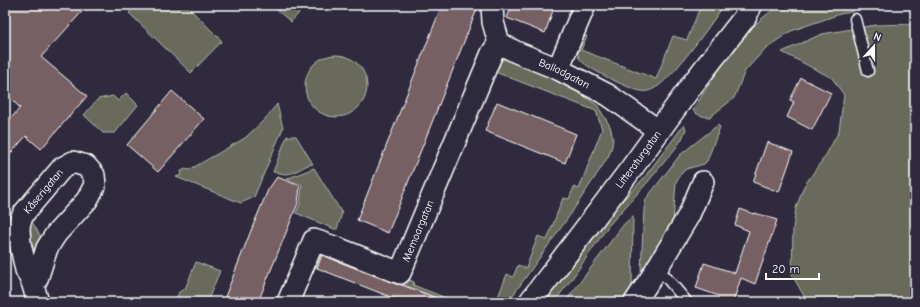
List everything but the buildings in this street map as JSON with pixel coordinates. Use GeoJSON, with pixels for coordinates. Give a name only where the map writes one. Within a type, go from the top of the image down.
{"type":"FeatureCollection","features":[{"type":"Feature","properties":{"kind":"street"},"geometry":{"type":"LineString","coordinates":[[492,5],[493,22],[499,43]]}},
{"type":"Feature","properties":{"kind":"street"},"geometry":{"type":"LineString","coordinates":[[558,69],[585,5]]}},
{"type":"Feature","properties":{"kind":"street","name":"Litteraturgatan"},"geometry":{"type":"LineString","coordinates":[[530,302],[748,11],[764,5]]}},
{"type":"Feature","properties":{"kind":"street","name":"Balladgatan"},"geometry":{"type":"LineString","coordinates":[[499,43],[516,52],[558,69],[608,95],[659,131]]}},
{"type":"Feature","properties":{"kind":"street","name":"Memoargatan"},"geometry":{"type":"LineString","coordinates":[[288,302],[314,240],[400,273],[492,52],[499,43]]}},
{"type":"Feature","properties":{"kind":"street","name":"Kåserigatan"},"geometry":{"type":"LineString","coordinates":[[32,282],[37,279],[47,248],[56,234],[87,200],[95,185],[94,175],[86,166],[73,162],[62,168],[24,213],[20,221],[20,243],[26,270],[32,282],[38,302]]}},
{"type":"Feature","properties":{"kind":"street"},"geometry":{"type":"LineString","coordinates":[[635,302],[689,215],[703,182]]}},
{"type":"Feature","properties":{"kind":"lane"},"geometry":{"type":"LineString","coordinates":[[855,19],[868,71]]}},
{"type":"Feature","properties":{"kind":"lane"},"geometry":{"type":"LineString","coordinates":[[656,270],[665,276],[688,302]]}},
{"type":"Feature","properties":{"kind":"green space"},"geometry":{"type":"Polygon","coordinates":[[[136,5],[186,5],[222,41],[191,73],[129,13],[136,5]]]}},
{"type":"Feature","properties":{"kind":"green space"},"geometry":{"type":"Polygon","coordinates":[[[281,5],[306,5],[291,22],[277,10],[281,5]]]}},
{"type":"Feature","properties":{"kind":"green space"},"geometry":{"type":"Polygon","coordinates":[[[701,5],[724,5],[689,54],[662,83],[652,90],[636,90],[608,78],[582,62],[578,56],[579,47],[585,36],[587,36],[581,50],[656,79],[673,36],[687,40],[701,5]]]}},
{"type":"Feature","properties":{"kind":"green space"},"geometry":{"type":"Polygon","coordinates":[[[779,5],[862,5],[851,12],[840,14],[791,31],[766,48],[745,71],[734,98],[710,117],[696,113],[693,110],[715,74],[732,51],[760,20],[779,5]]]}},
{"type":"Feature","properties":{"kind":"green space"},"geometry":{"type":"Polygon","coordinates":[[[915,24],[915,302],[802,302],[804,296],[792,275],[793,229],[796,208],[804,186],[826,155],[839,131],[844,95],[832,78],[782,52],[822,34],[876,25],[915,24]]]}},
{"type":"Feature","properties":{"kind":"green space"},"geometry":{"type":"Polygon","coordinates":[[[336,55],[348,57],[358,64],[365,74],[367,86],[365,98],[358,108],[348,115],[336,117],[324,115],[314,108],[307,98],[305,86],[307,74],[314,64],[324,57],[336,55]]]}},
{"type":"Feature","properties":{"kind":"green space"},"geometry":{"type":"Polygon","coordinates":[[[505,59],[549,76],[597,105],[610,126],[613,138],[609,155],[603,165],[570,215],[508,302],[496,302],[507,274],[513,277],[518,265],[526,268],[538,236],[547,240],[563,198],[569,199],[574,187],[579,189],[602,129],[596,111],[495,72],[497,63],[505,59]]]}},
{"type":"Feature","properties":{"kind":"green space"},"geometry":{"type":"Polygon","coordinates":[[[126,93],[138,105],[115,133],[103,133],[84,115],[98,99],[113,96],[118,101],[126,93]]]}},
{"type":"Feature","properties":{"kind":"green space"},"geometry":{"type":"Polygon","coordinates":[[[277,104],[283,128],[254,197],[241,203],[176,177],[181,175],[181,171],[186,169],[189,170],[245,138],[265,119],[277,104]]]}},
{"type":"Feature","properties":{"kind":"green space"},"geometry":{"type":"Polygon","coordinates":[[[684,125],[686,129],[682,139],[675,149],[609,225],[554,302],[543,302],[606,218],[643,179],[684,125]]]}},
{"type":"Feature","properties":{"kind":"green space"},"geometry":{"type":"Polygon","coordinates":[[[718,125],[720,127],[707,161],[704,164],[686,169],[676,182],[673,222],[643,273],[641,270],[644,209],[646,199],[680,155],[718,125]]]}},
{"type":"Feature","properties":{"kind":"green space"},"geometry":{"type":"Polygon","coordinates":[[[287,136],[296,136],[313,164],[290,174],[273,172],[287,136]]]}},
{"type":"Feature","properties":{"kind":"green space"},"geometry":{"type":"Polygon","coordinates":[[[314,168],[342,213],[337,229],[296,213],[300,204],[302,185],[286,179],[314,168]]]}},
{"type":"Feature","properties":{"kind":"green space"},"geometry":{"type":"Polygon","coordinates":[[[633,216],[632,293],[623,302],[565,302],[624,224],[633,216]]]}},
{"type":"Feature","properties":{"kind":"green space"},"geometry":{"type":"Polygon","coordinates":[[[30,218],[43,241],[34,254],[26,229],[30,218]]]}},
{"type":"Feature","properties":{"kind":"green space"},"geometry":{"type":"Polygon","coordinates":[[[328,247],[414,282],[413,285],[456,302],[434,302],[435,297],[322,252],[316,268],[311,267],[313,258],[328,247]]]}},
{"type":"Feature","properties":{"kind":"green space"},"geometry":{"type":"Polygon","coordinates":[[[196,262],[220,271],[207,302],[175,302],[179,292],[185,289],[196,262]]]}}]}
